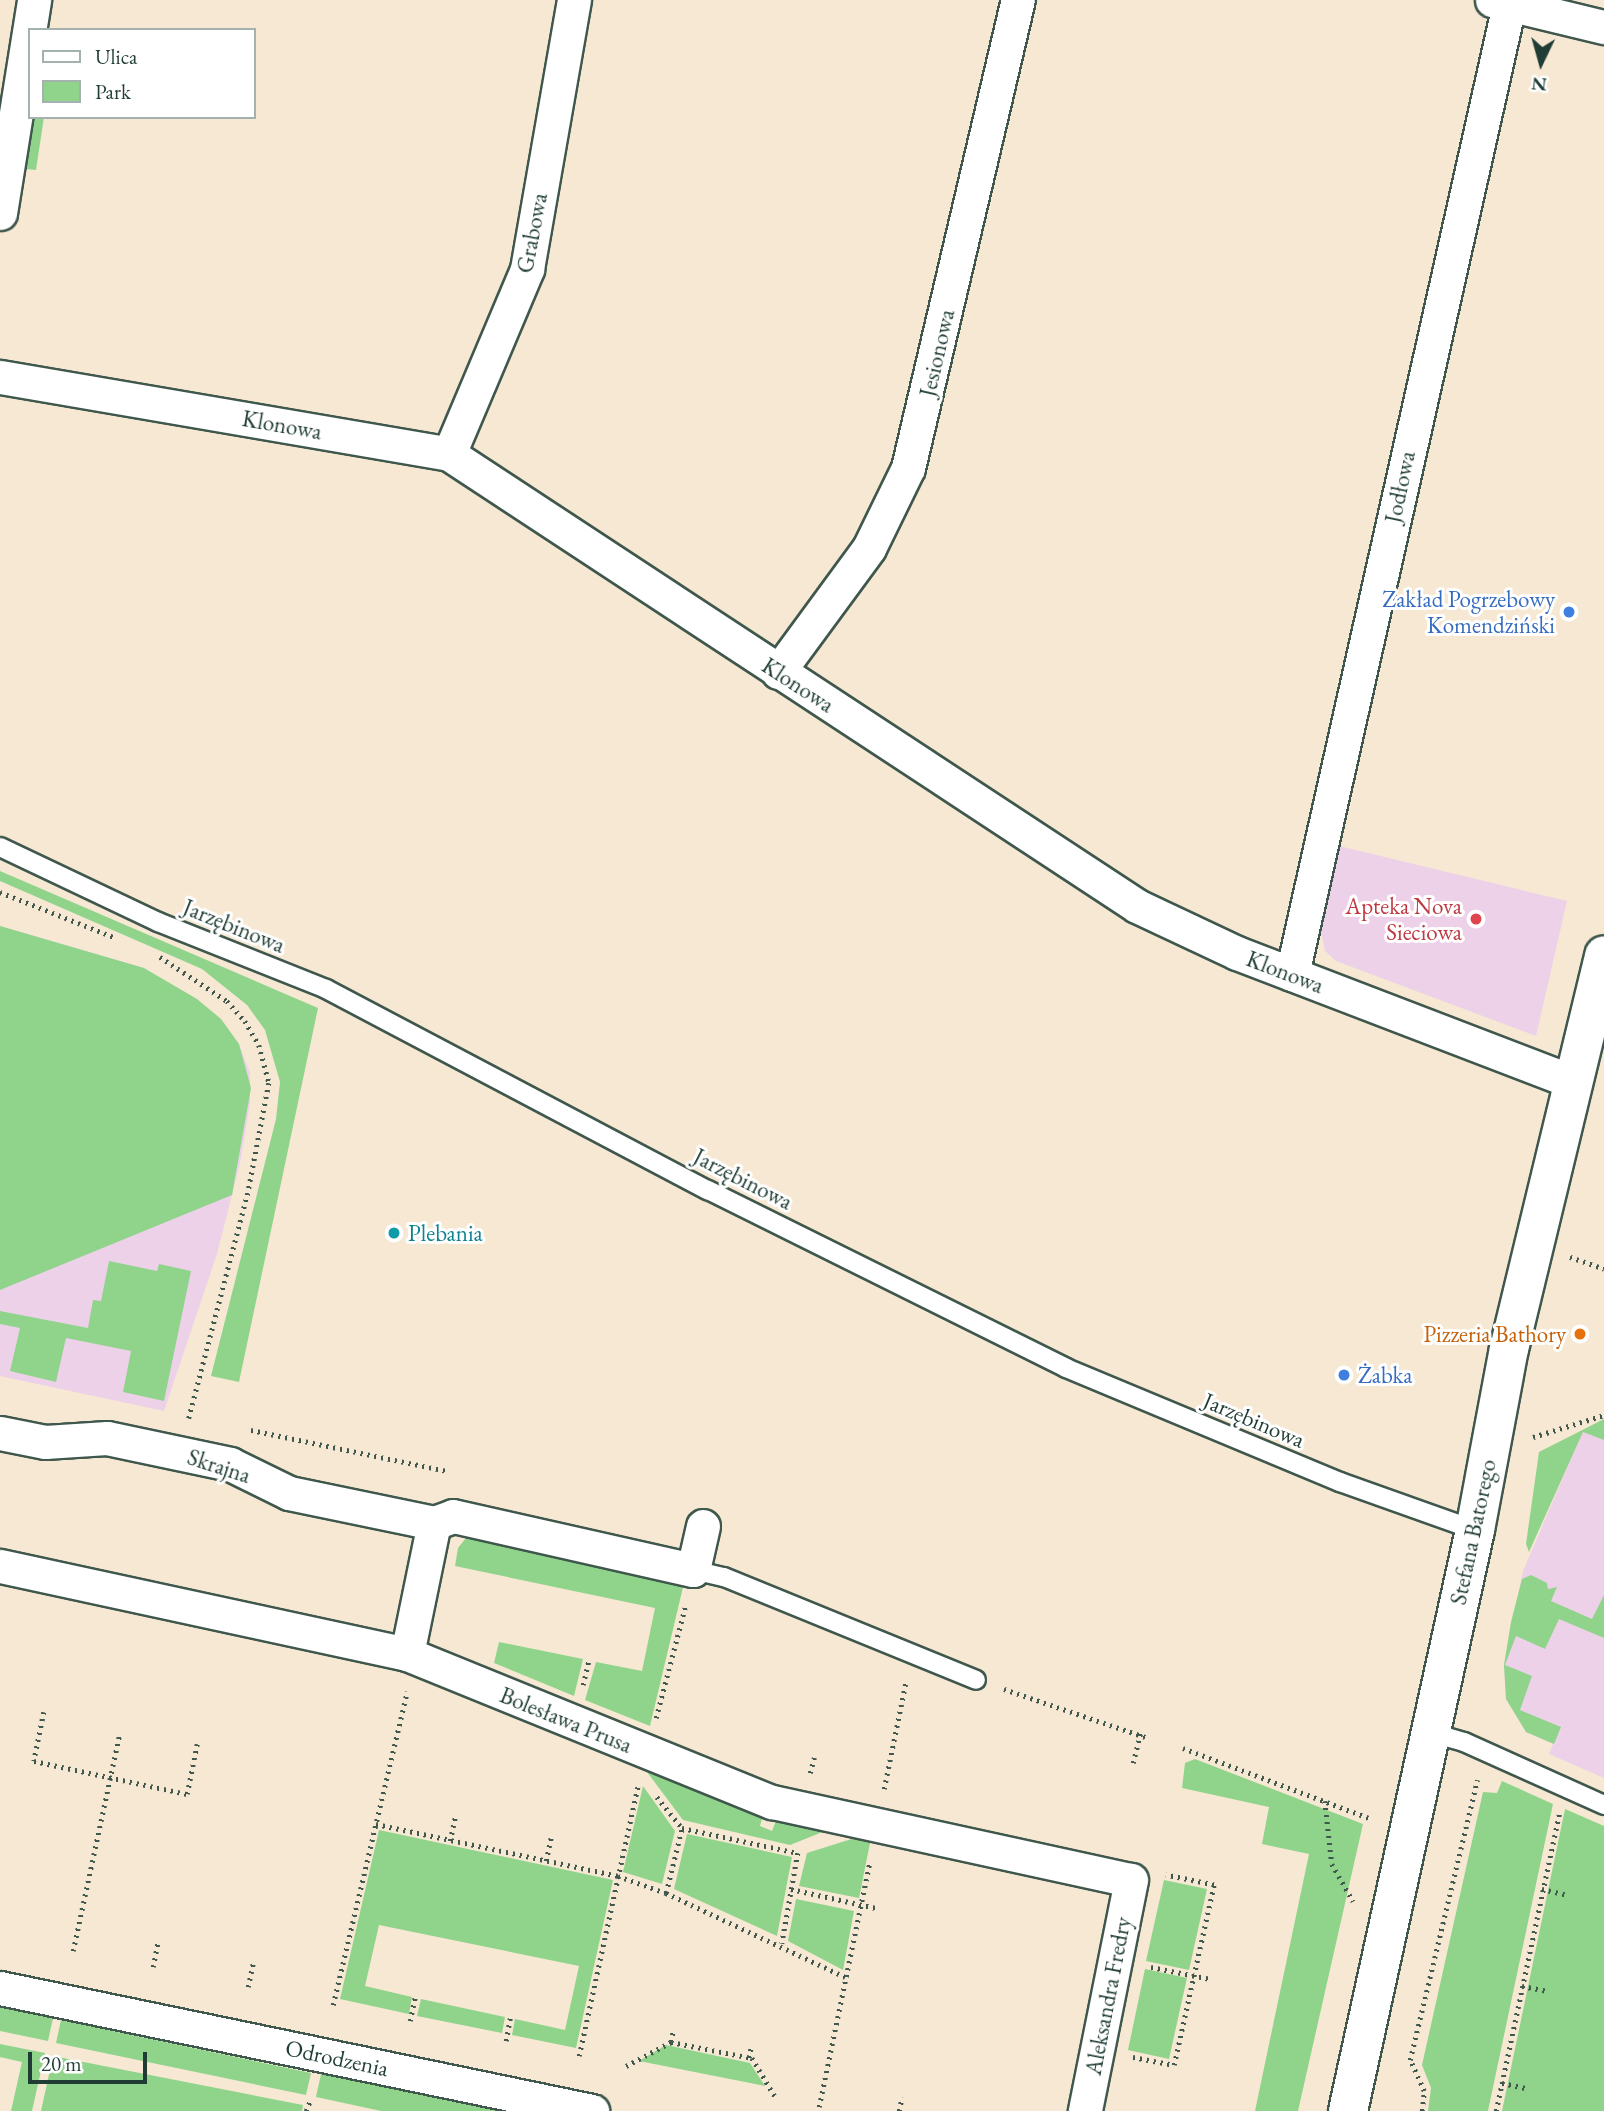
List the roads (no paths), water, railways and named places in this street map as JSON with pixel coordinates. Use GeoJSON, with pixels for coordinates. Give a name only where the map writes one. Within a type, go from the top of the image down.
{"type":"FeatureCollection","features":[{"type":"Feature","properties":{"kind":"street"},"geometry":{"type":"LineString","coordinates":[[30,28],[34,0]]}},
{"type":"Feature","properties":{"kind":"street","name":"Grabowa"},"geometry":{"type":"LineString","coordinates":[[449,454],[527,269],[574,0]]}},
{"type":"Feature","properties":{"kind":"street","name":"Jesionowa"},"geometry":{"type":"LineString","coordinates":[[778,671],[869,548],[908,468],[1018,0]]}},
{"type":"Feature","properties":{"kind":"street"},"geometry":{"type":"LineString","coordinates":[[1504,1],[1604,27]]}},
{"type":"Feature","properties":{"kind":"street","name":"Jodłowa"},"geometry":{"type":"LineString","coordinates":[[1292,974],[1504,1]]}},
{"type":"Feature","properties":{"kind":"street"},"geometry":{"type":"LineString","coordinates":[[0,213],[28,38]]}},
{"type":"Feature","properties":{"kind":"street","name":"Klonowa"},"geometry":{"type":"LineString","coordinates":[[0,377],[449,454],[1104,888],[1193,933],[1292,974],[1584,1067]]}},
{"type":"Feature","properties":{"kind":"street","name":"Stefana Batorego"},"geometry":{"type":"LineString","coordinates":[[1348,2111],[1475,1530],[1509,1349],[1584,1067],[1604,955]]}},
{"type":"Feature","properties":{"kind":"street","name":"Skrajna"},"geometry":{"type":"LineString","coordinates":[[0,1433],[44,1442],[107,1437],[173,1451],[230,1464],[289,1493],[435,1524],[453,1516],[691,1580]]}},
{"type":"Feature","properties":{"kind":"street"},"geometry":{"type":"LineString","coordinates":[[407,1654],[435,1524]]}},
{"type":"Feature","properties":{"kind":"street"},"geometry":{"type":"LineString","coordinates":[[691,1580],[703,1526]]}},
{"type":"Feature","properties":{"kind":"street","name":"Bolesława Prusa"},"geometry":{"type":"LineString","coordinates":[[0,1566],[407,1654],[772,1802],[879,1814],[1145,1877]]}},
{"type":"Feature","properties":{"kind":"street","name":"Aleksandra Fredry"},"geometry":{"type":"LineString","coordinates":[[1085,2111],[1145,1877]]}},
{"type":"Feature","properties":{"kind":"street","name":"Odrodzenia"},"geometry":{"type":"LineString","coordinates":[[0,1988],[592,2111]]}},
{"type":"Feature","properties":{"kind":"lane","name":"Jarzębinowa"},"geometry":{"type":"LineString","coordinates":[[0,847],[158,922],[326,989],[708,1190],[1066,1368],[1340,1482],[1475,1530]]}},
{"type":"Feature","properties":{"kind":"lane"},"geometry":{"type":"LineString","coordinates":[[691,1580],[724,1577],[976,1680]]}},
{"type":"Feature","properties":{"kind":"lane"},"geometry":{"type":"LineString","coordinates":[[1429,1732],[1565,1786],[1604,1805]]}},
{"type":"Feature","properties":{"kind":"place","name":"Zakład Pogrzebowy Komendziński"},"geometry":{"type":"Point","coordinates":[1569,612]}},
{"type":"Feature","properties":{"kind":"place","name":"Apteka Nova Sieciowa"},"geometry":{"type":"Point","coordinates":[1476,919]}},
{"type":"Feature","properties":{"kind":"place","name":"Plebania"},"geometry":{"type":"Point","coordinates":[394,1233]}},
{"type":"Feature","properties":{"kind":"place","name":"Pizzeria Bathory"},"geometry":{"type":"Point","coordinates":[1580,1334]}},
{"type":"Feature","properties":{"kind":"place","name":"Żabka"},"geometry":{"type":"Point","coordinates":[1344,1375]}}]}
